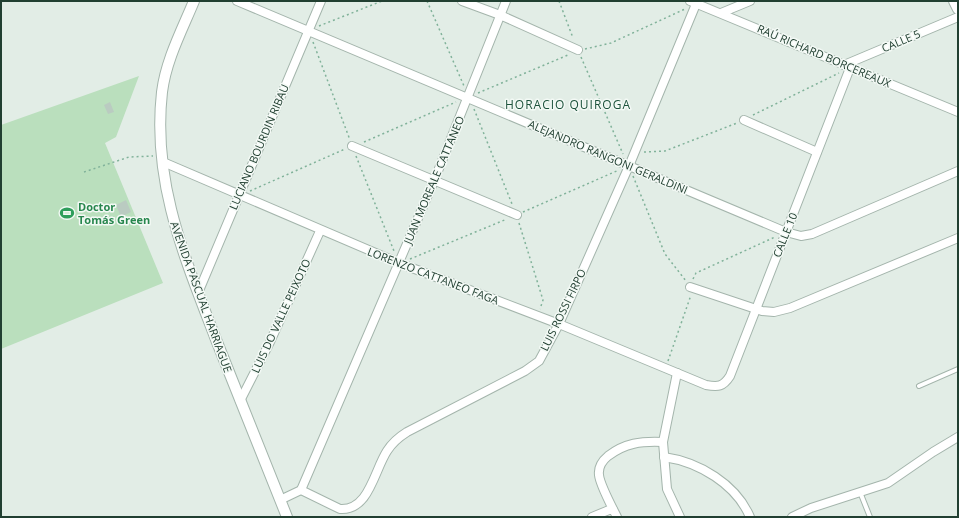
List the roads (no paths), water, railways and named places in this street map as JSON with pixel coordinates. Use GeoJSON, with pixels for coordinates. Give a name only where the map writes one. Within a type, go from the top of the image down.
{"type":"FeatureCollection","features":[{"type":"Feature","properties":{"kind":"street","name":"AVENIDA PASCUAL HARRIAGUE"},"geometry":{"type":"LineString","coordinates":[[194,1],[174,48],[165,75],[160,116],[163,160],[169,206],[179,242],[198,293],[240,402],[287,517]]}},
{"type":"Feature","properties":{"kind":"street","name":"ALEJANDRO RANGONI GERALDINI"},"geometry":{"type":"LineString","coordinates":[[237,1],[469,97],[786,232],[801,236],[812,234],[958,171]]}},
{"type":"Feature","properties":{"kind":"street","name":"LUCIANO BOURDIN RIBAU"},"geometry":{"type":"LineString","coordinates":[[198,293],[321,1]]}},
{"type":"Feature","properties":{"kind":"street"},"geometry":{"type":"LineString","coordinates":[[462,1],[500,15],[578,50]]}},
{"type":"Feature","properties":{"kind":"street","name":"JUAN MOREALE CATTANEO"},"geometry":{"type":"LineString","coordinates":[[301,490],[434,181],[469,97],[506,1]]}},
{"type":"Feature","properties":{"kind":"street"},"geometry":{"type":"LineString","coordinates":[[721,13],[750,1]]}},
{"type":"Feature","properties":{"kind":"street"},"geometry":{"type":"LineString","coordinates":[[954,1],[958,10]]}},
{"type":"Feature","properties":{"kind":"street","name":"RAÚ RICHARD BORCEREAUX"},"geometry":{"type":"LineString","coordinates":[[693,2],[958,112]]}},
{"type":"Feature","properties":{"kind":"street","name":"LUIS ROSSI FIRPO"},"geometry":{"type":"LineString","coordinates":[[301,490],[340,509],[347,510],[358,505],[364,497],[387,452],[395,440],[407,432],[526,371],[539,361],[559,324],[629,166],[693,2]]}},
{"type":"Feature","properties":{"kind":"street","name":"CALLE 5"},"geometry":{"type":"LineString","coordinates":[[847,67],[958,17]]}},
{"type":"Feature","properties":{"kind":"street","name":"CALLE 10"},"geometry":{"type":"LineString","coordinates":[[706,385],[718,387],[724,384],[730,376],[754,309],[817,152],[847,67]]}},
{"type":"Feature","properties":{"kind":"street"},"geometry":{"type":"LineString","coordinates":[[744,120],[817,152]]}},
{"type":"Feature","properties":{"kind":"street"},"geometry":{"type":"LineString","coordinates":[[352,146],[516,216]]}},
{"type":"Feature","properties":{"kind":"street","name":"LORENZO CATTANEO FAGA"},"geometry":{"type":"LineString","coordinates":[[163,160],[320,231],[559,324],[706,385]]}},
{"type":"Feature","properties":{"kind":"street","name":"LUIS DO VALLE PEIXOTO"},"geometry":{"type":"LineString","coordinates":[[240,402],[270,342],[320,231]]}},
{"type":"Feature","properties":{"kind":"street"},"geometry":{"type":"LineString","coordinates":[[690,286],[754,309],[774,312],[790,308],[958,238]]}},
{"type":"Feature","properties":{"kind":"street"},"geometry":{"type":"LineString","coordinates":[[677,373],[662,442],[667,490],[680,517]]}},
{"type":"Feature","properties":{"kind":"street"},"geometry":{"type":"LineString","coordinates":[[792,517],[811,508],[888,483],[958,437]]}},
{"type":"Feature","properties":{"kind":"street"},"geometry":{"type":"LineString","coordinates":[[615,514],[600,480],[599,469],[601,464],[609,455],[622,446],[644,442],[662,442]]}},
{"type":"Feature","properties":{"kind":"street"},"geometry":{"type":"LineString","coordinates":[[664,457],[689,463],[722,481],[736,495],[750,517]]}},
{"type":"Feature","properties":{"kind":"street"},"geometry":{"type":"LineString","coordinates":[[280,500],[301,490]]}},
{"type":"Feature","properties":{"kind":"street"},"geometry":{"type":"LineString","coordinates":[[592,517],[609,510],[615,514]]}},
{"type":"Feature","properties":{"kind":"lane"},"geometry":{"type":"LineString","coordinates":[[919,386],[958,368]]}},
{"type":"Feature","properties":{"kind":"lane"},"geometry":{"type":"LineString","coordinates":[[860,492],[870,517]]}},
{"type":"Feature","properties":{"kind":"place","name":"Doctor Tomás Green"},"geometry":{"type":"Point","coordinates":[67,213]}},
{"type":"Feature","properties":{"kind":"district","name":"HORACIO QUIROGA"},"geometry":{"type":"Point","coordinates":[568,105]}}]}
